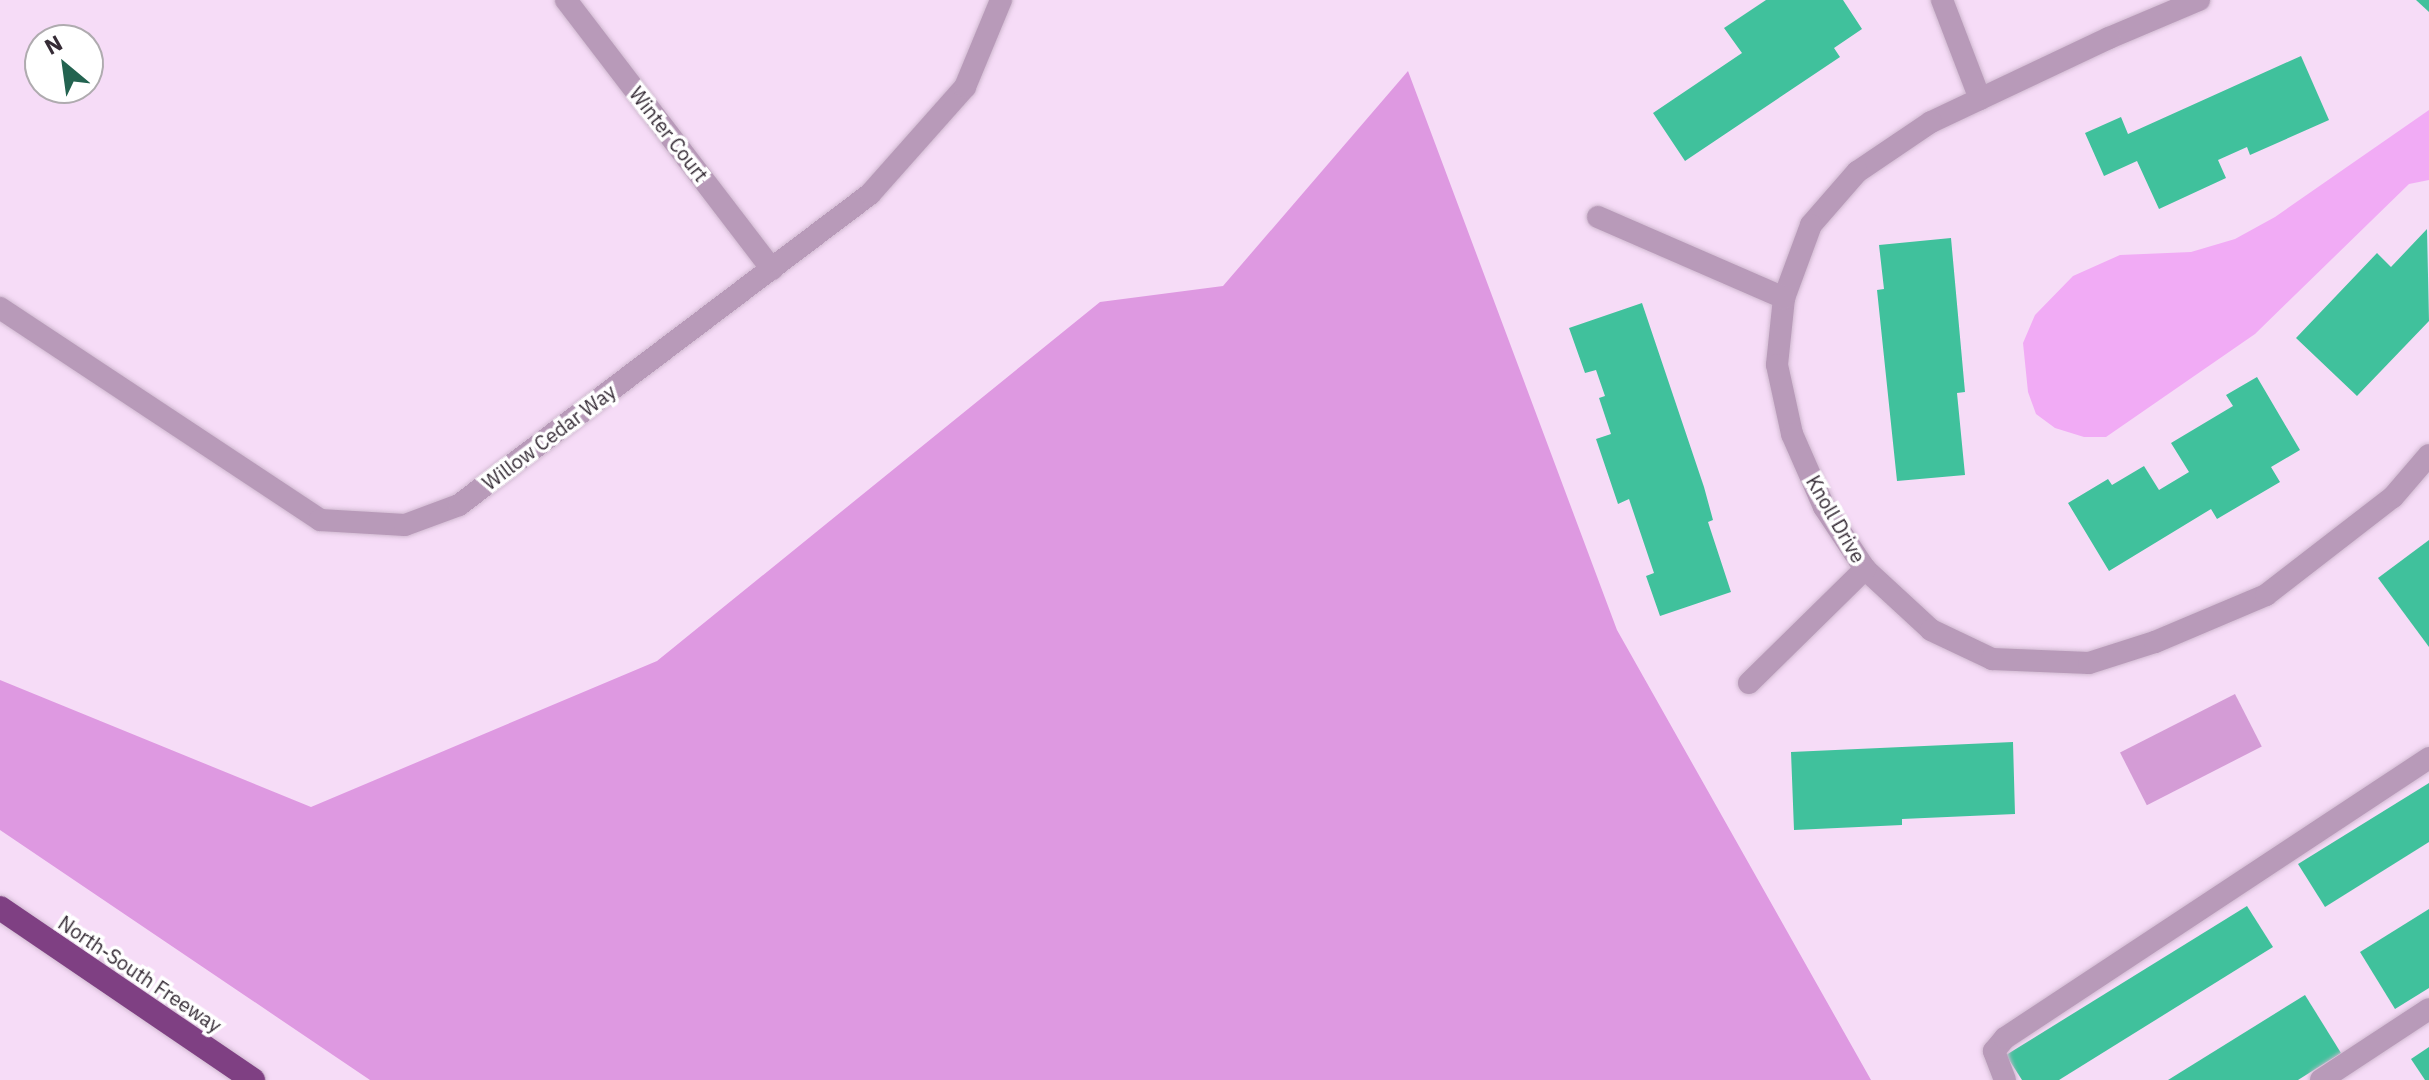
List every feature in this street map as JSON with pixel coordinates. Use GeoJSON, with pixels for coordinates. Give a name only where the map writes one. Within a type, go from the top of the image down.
{"type":"FeatureCollection","features":[{"type":"Feature","properties":{"kind":"highway","name":"North-South Freeway"},"geometry":{"type":"LineString","coordinates":[[0,908],[253,1080]]}},
{"type":"Feature","properties":{"kind":"street","name":"Winter Court"},"geometry":{"type":"LineString","coordinates":[[566,0],[772,269]]}},
{"type":"Feature","properties":{"kind":"street","name":"Willow Cedar Way"},"geometry":{"type":"LineString","coordinates":[[0,308],[320,520],[405,525],[459,505],[870,194],[965,87],[1001,0]]}},
{"type":"Feature","properties":{"kind":"street"},"geometry":{"type":"LineString","coordinates":[[1942,0],[1980,99]]}},
{"type":"Feature","properties":{"kind":"street","name":"Knoll Drive"},"geometry":{"type":"LineString","coordinates":[[2199,0],[2109,38],[1931,122],[1857,172],[1811,225],[1784,298],[1777,365],[1792,434],[1824,507],[1865,569],[1931,630],[1992,659],[2089,663],[2155,642],[2266,595],[2393,497],[2429,455]]}},
{"type":"Feature","properties":{"kind":"street"},"geometry":{"type":"LineString","coordinates":[[1598,217],[1784,298]]}},
{"type":"Feature","properties":{"kind":"street"},"geometry":{"type":"LineString","coordinates":[[1749,683],[1865,569]]}},
{"type":"Feature","properties":{"kind":"street"},"geometry":{"type":"LineString","coordinates":[[2005,1080],[1994,1051],[2005,1038],[2429,758]]}},
{"type":"Feature","properties":{"kind":"street"},"geometry":{"type":"LineString","coordinates":[[2321,1080],[2429,1009]]}},
{"type":"Feature","properties":{"kind":"shaded area"},"geometry":{"type":"Polygon","coordinates":[[[1408,71],[1617,630],[1871,1080],[370,1080],[0,830],[0,680],[311,807],[657,661],[1100,302],[1223,286],[1408,71]]]}},
{"type":"Feature","properties":{"kind":"shaded area"},"geometry":{"type":"Polygon","coordinates":[[[2429,110],[2429,180],[2409,184],[2255,334],[2106,437],[2084,437],[2055,428],[2036,414],[2028,392],[2023,343],[2035,315],[2073,276],[2120,255],[2191,252],[2235,239],[2275,217],[2429,110]]]}},
{"type":"Feature","properties":{"kind":"shaded area"},"geometry":{"type":"Polygon","coordinates":[[[2235,694],[2262,747],[2147,805],[2120,753],[2235,694]]]}},
{"type":"Feature","properties":{"kind":"building"},"geometry":{"type":"Polygon","coordinates":[[[1766,0],[1843,0],[1862,29],[1834,48],[1840,57],[1685,161],[1653,113],[1742,53],[1724,28],[1766,0]]]}},
{"type":"Feature","properties":{"kind":"building"},"geometry":{"type":"Polygon","coordinates":[[[2416,0],[2429,0],[2429,12],[2416,0]]]}},
{"type":"Feature","properties":{"kind":"building"},"geometry":{"type":"Polygon","coordinates":[[[2301,56],[2329,120],[2250,155],[2247,147],[2218,160],[2226,178],[2159,209],[2137,161],[2104,176],[2085,133],[2121,117],[2128,134],[2301,56]]]}},
{"type":"Feature","properties":{"kind":"building"},"geometry":{"type":"Polygon","coordinates":[[[2427,229],[2429,321],[2357,396],[2296,338],[2377,253],[2391,267],[2427,229]]]}},
{"type":"Feature","properties":{"kind":"building"},"geometry":{"type":"Polygon","coordinates":[[[1951,238],[1965,392],[1957,393],[1965,475],[1897,481],[1877,290],[1884,289],[1879,245],[1951,238]]]}},
{"type":"Feature","properties":{"kind":"building"},"geometry":{"type":"Polygon","coordinates":[[[1642,303],[1704,487],[1713,520],[1708,522],[1731,592],[1660,616],[1646,576],[1654,573],[1629,499],[1618,504],[1596,439],[1611,434],[1599,398],[1605,396],[1596,370],[1585,373],[1569,328],[1642,303]]]}},
{"type":"Feature","properties":{"kind":"building"},"geometry":{"type":"Polygon","coordinates":[[[2257,377],[2300,450],[2271,467],[2280,482],[2217,519],[2211,509],[2109,571],[2068,503],[2108,479],[2112,485],[2144,466],[2159,490],[2189,472],[2171,443],[2233,406],[2226,395],[2257,377]]]}},
{"type":"Feature","properties":{"kind":"building"},"geometry":{"type":"Polygon","coordinates":[[[2429,540],[2429,647],[2378,578],[2429,540]]]}},
{"type":"Feature","properties":{"kind":"building"},"geometry":{"type":"Polygon","coordinates":[[[2013,742],[2015,814],[1902,819],[1902,825],[1794,830],[1791,752],[2013,742]]]}},
{"type":"Feature","properties":{"kind":"building"},"geometry":{"type":"Polygon","coordinates":[[[2429,783],[2429,842],[2325,907],[2298,864],[2429,783]]]}},
{"type":"Feature","properties":{"kind":"building"},"geometry":{"type":"Polygon","coordinates":[[[2247,906],[2273,947],[2059,1080],[2022,1080],[2006,1055],[2247,906]]]}},
{"type":"Feature","properties":{"kind":"building"},"geometry":{"type":"Polygon","coordinates":[[[2429,909],[2429,988],[2395,1009],[2360,952],[2429,909]]]}},
{"type":"Feature","properties":{"kind":"building"},"geometry":{"type":"Polygon","coordinates":[[[2305,995],[2341,1053],[2298,1080],[2168,1080],[2305,995]]]}},
{"type":"Feature","properties":{"kind":"building"},"geometry":{"type":"Polygon","coordinates":[[[2429,1047],[2429,1080],[2425,1080],[2411,1059],[2429,1047]]]}}]}
